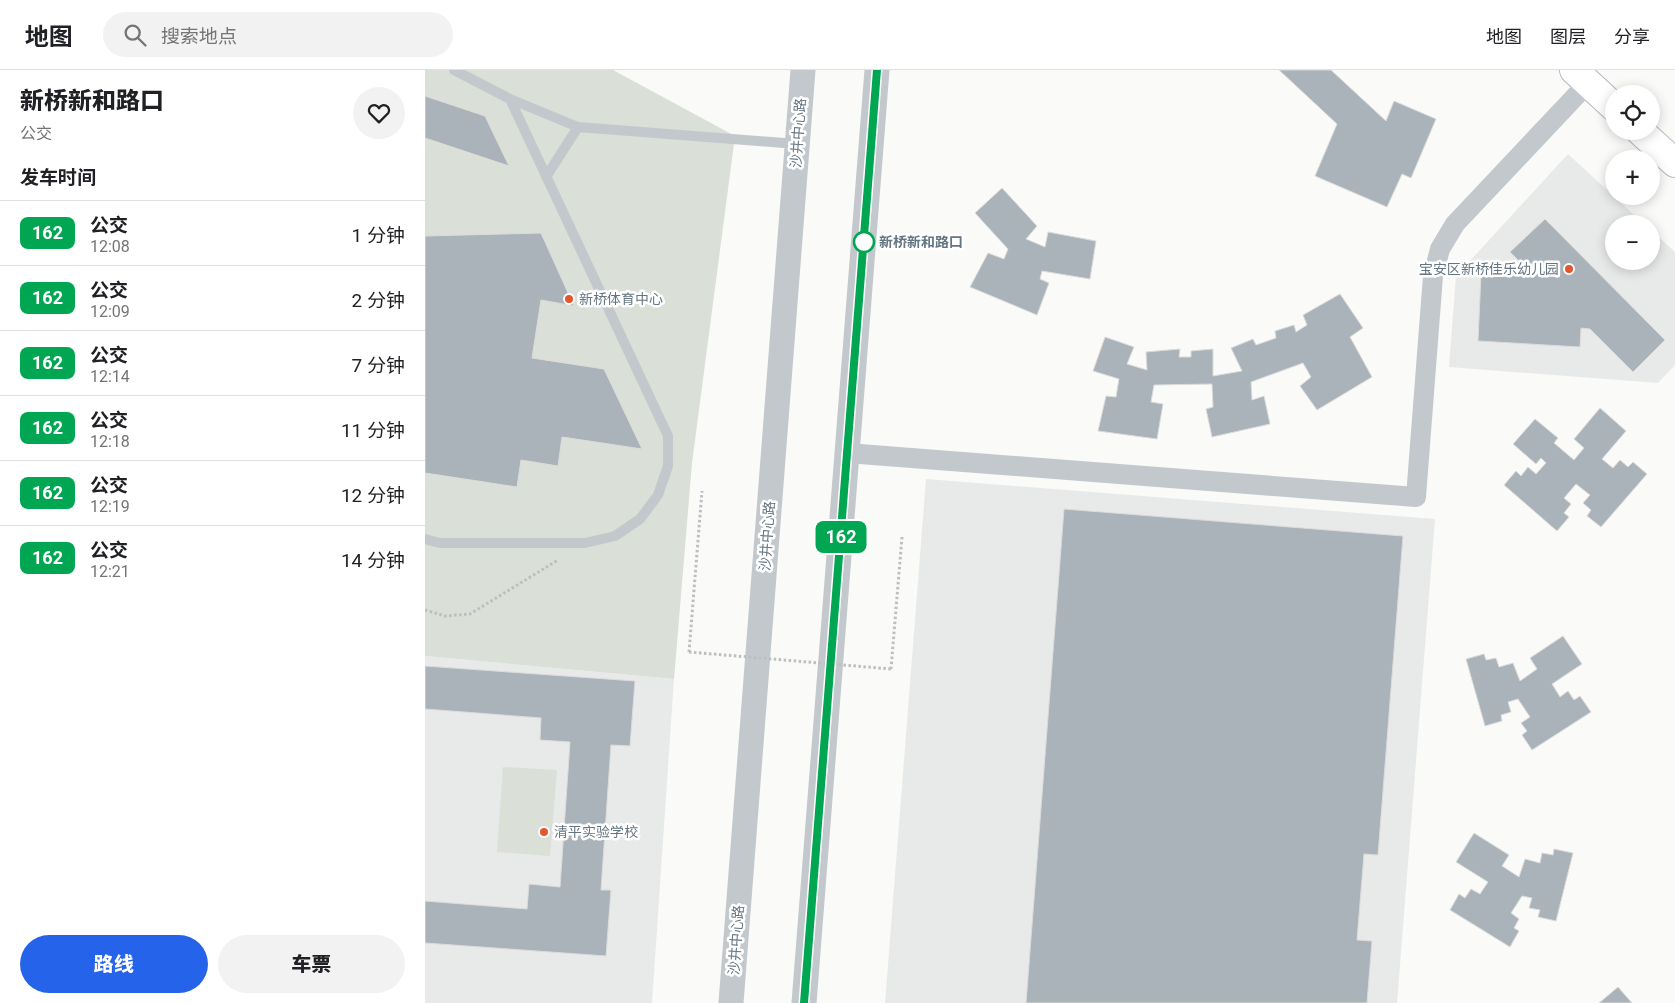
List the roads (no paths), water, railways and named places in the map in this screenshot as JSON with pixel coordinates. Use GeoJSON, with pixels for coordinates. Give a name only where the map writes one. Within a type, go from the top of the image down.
{"type":"FeatureCollection","features":[{"type":"Feature","properties":{"kind":"main road"},"geometry":{"type":"LineString","coordinates":[[1581,76],[1605,99]]}},
{"type":"Feature","properties":{"kind":"main road"},"geometry":{"type":"LineString","coordinates":[[1651,140],[1675,163]]}},
{"type":"Feature","properties":{"kind":"street","name":"沙井中心路"},"geometry":{"type":"LineString","coordinates":[[731,1003],[803,70]]}},
{"type":"Feature","properties":{"kind":"street"},"geometry":{"type":"LineString","coordinates":[[804,1003],[877,70]]}},
{"type":"Feature","properties":{"kind":"street"},"geometry":{"type":"LineString","coordinates":[[847,453],[1416,496],[1433,276],[1440,248],[1455,224],[1581,76]]}},
{"type":"Feature","properties":{"kind":"lane"},"geometry":{"type":"LineString","coordinates":[[454,70],[509,99],[577,127],[797,144]]}},
{"type":"Feature","properties":{"kind":"lane"},"geometry":{"type":"LineString","coordinates":[[425,539],[440,543],[585,543],[615,536],[640,519],[658,495],[668,466],[668,436],[509,99]]}},
{"type":"Feature","properties":{"kind":"lane"},"geometry":{"type":"LineString","coordinates":[[546,177],[577,127]]}},
{"type":"Feature","properties":{"kind":"place","name":"新桥新和路口"},"geometry":{"type":"Point","coordinates":[864,242]}},
{"type":"Feature","properties":{"kind":"place","name":"宝安区新桥佳乐幼儿园"},"geometry":{"type":"Point","coordinates":[1569,269]}},
{"type":"Feature","properties":{"kind":"place","name":"新桥体育中心"},"geometry":{"type":"Point","coordinates":[569,299]}},
{"type":"Feature","properties":{"kind":"place","name":"清平实验学校"},"geometry":{"type":"Point","coordinates":[544,832]}}]}
